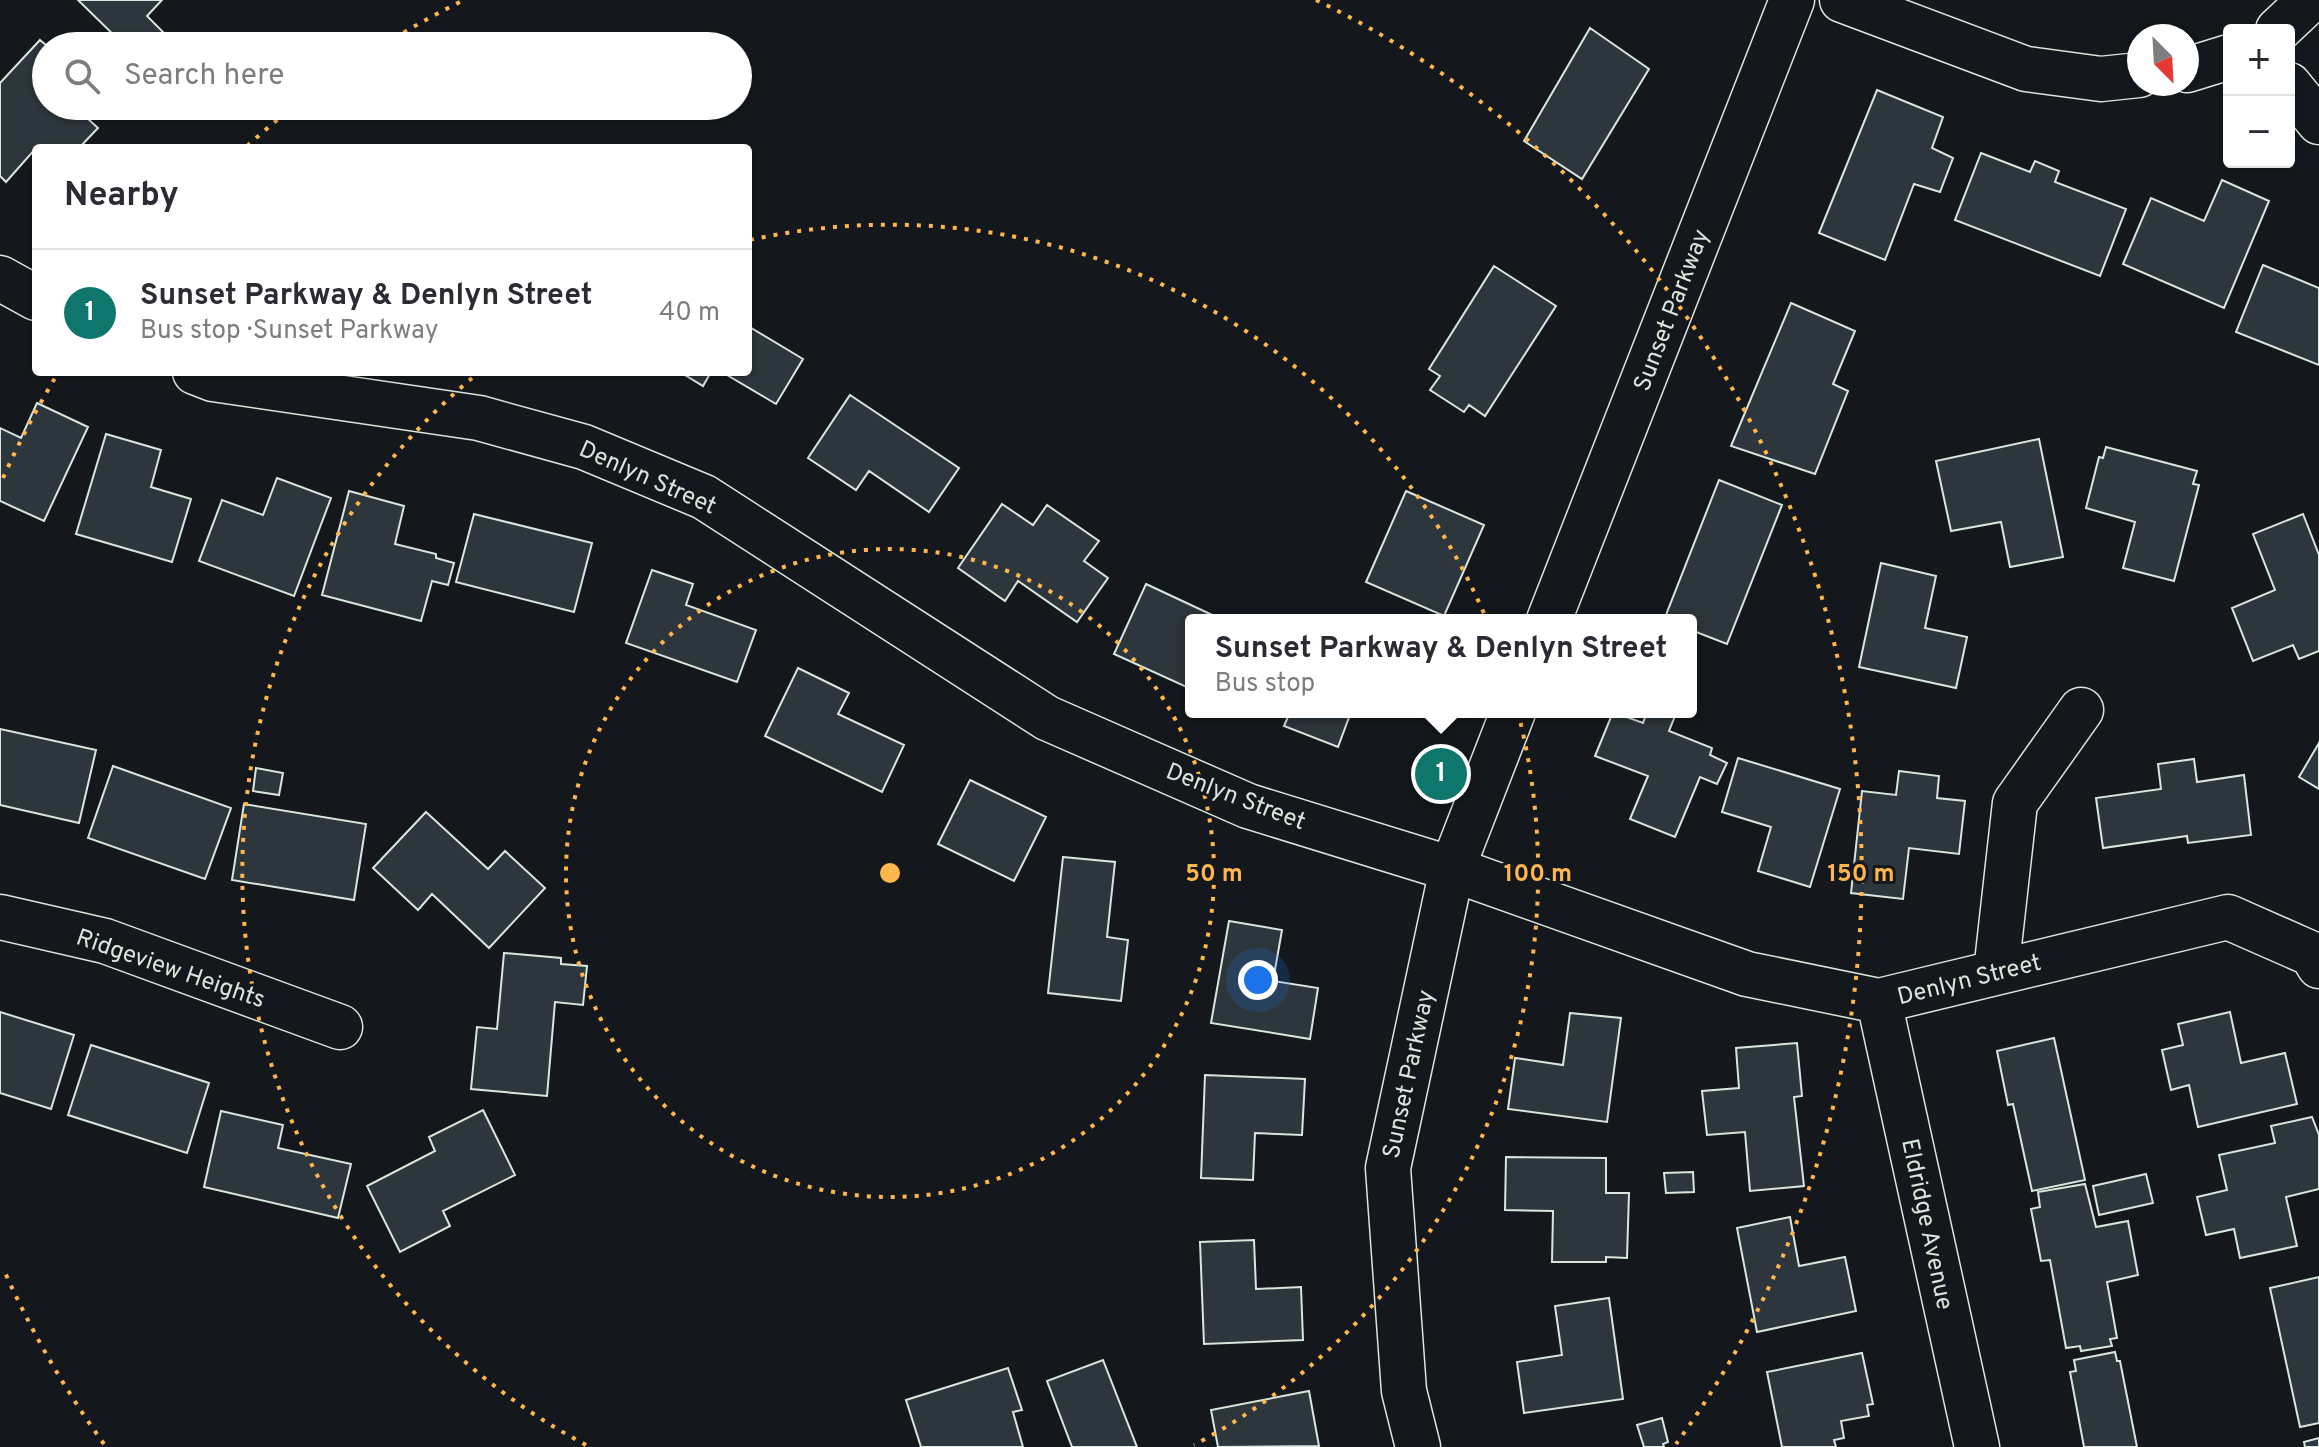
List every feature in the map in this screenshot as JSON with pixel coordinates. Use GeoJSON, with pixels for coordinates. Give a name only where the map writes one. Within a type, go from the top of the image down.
{"type":"FeatureCollection","features":[{"type":"Feature","properties":{"kind":"street","name":"Sunset Parkway"},"geometry":{"type":"LineString","coordinates":[[1551,614],[1792,0]]}},
{"type":"Feature","properties":{"kind":"street"},"geometry":{"type":"LineString","coordinates":[[1842,0],[2026,69],[2101,79],[2127,76]]}},
{"type":"Feature","properties":{"kind":"street"},"geometry":{"type":"LineString","coordinates":[[2284,24],[2310,0]]}},
{"type":"Feature","properties":{"kind":"street"},"geometry":{"type":"LineString","coordinates":[[2199,66],[2223,59]]}},
{"type":"Feature","properties":{"kind":"street"},"geometry":{"type":"LineString","coordinates":[[2295,92],[2319,122]]}},
{"type":"Feature","properties":{"kind":"street"},"geometry":{"type":"LineString","coordinates":[[0,278],[32,296]]}},
{"type":"Feature","properties":{"kind":"street","name":"Denlyn Street"},"geometry":{"type":"LineString","coordinates":[[205,376],[479,418],[584,447],[704,497],[1047,718],[1248,806],[1452,869],[1747,974],[1879,1001],[2228,917],[2312,954],[2319,966]]}},
{"type":"Feature","properties":{"kind":"street"},"geometry":{"type":"LineString","coordinates":[[1996,972],[2015,803],[2081,710]]}},
{"type":"Feature","properties":{"kind":"street","name":"Sunset Parkway"},"geometry":{"type":"LineString","coordinates":[[1418,1447],[1404,1391],[1388,1168],[1452,869],[1511,718]]}},
{"type":"Feature","properties":{"kind":"street","name":"Ridgeview Heights"},"geometry":{"type":"LineString","coordinates":[[0,917],[105,941],[340,1027]]}},
{"type":"Feature","properties":{"kind":"street","name":"Eldridge Avenue"},"geometry":{"type":"LineString","coordinates":[[1879,1001],[1977,1447]]}},
{"type":"Feature","properties":{"kind":"building"},"geometry":{"type":"Polygon","coordinates":[[[78,0],[162,0],[147,16],[163,32],[111,32],[78,0]]]}},
{"type":"Feature","properties":{"kind":"building"},"geometry":{"type":"Polygon","coordinates":[[[1590,28],[1649,69],[1582,179],[1524,141],[1590,28]]]}},
{"type":"Feature","properties":{"kind":"building"},"geometry":{"type":"Polygon","coordinates":[[[32,49],[32,120],[89,120],[98,128],[83,144],[32,144],[32,153],[6,182],[0,176],[0,83],[32,49]]]}},
{"type":"Feature","properties":{"kind":"building"},"geometry":{"type":"Polygon","coordinates":[[[1877,90],[1943,117],[1932,148],[1953,158],[1940,192],[1914,184],[1885,260],[1819,233],[1877,90]]]}},
{"type":"Feature","properties":{"kind":"building"},"geometry":{"type":"Polygon","coordinates":[[[1981,153],[2030,172],[2035,161],[2059,171],[2055,182],[2126,209],[2100,276],[1955,220],[1981,153]]]}},
{"type":"Feature","properties":{"kind":"building"},"geometry":{"type":"Polygon","coordinates":[[[2222,180],[2269,201],[2224,308],[2123,264],[2151,198],[2204,221],[2222,180]]]}},
{"type":"Feature","properties":{"kind":"building"},"geometry":{"type":"Polygon","coordinates":[[[2263,265],[2319,288],[2319,365],[2236,332],[2263,265]]]}},
{"type":"Feature","properties":{"kind":"building"},"geometry":{"type":"Polygon","coordinates":[[[1494,266],[1556,306],[1485,416],[1469,405],[1464,412],[1430,390],[1440,376],[1429,369],[1494,266]]]}},
{"type":"Feature","properties":{"kind":"building"},"geometry":{"type":"Polygon","coordinates":[[[1791,303],[1855,331],[1833,384],[1848,391],[1815,474],[1731,446],[1791,303]]]}},
{"type":"Feature","properties":{"kind":"building"},"geometry":{"type":"Polygon","coordinates":[[[752,328],[803,359],[776,404],[729,376],[752,376],[752,328]]]}},
{"type":"Feature","properties":{"kind":"building"},"geometry":{"type":"Polygon","coordinates":[[[687,376],[709,376],[703,386],[687,376]]]}},
{"type":"Feature","properties":{"kind":"building"},"geometry":{"type":"Polygon","coordinates":[[[850,395],[959,468],[929,512],[869,471],[856,490],[808,458],[850,395]]]}},
{"type":"Feature","properties":{"kind":"building"},"geometry":{"type":"Polygon","coordinates":[[[37,403],[88,427],[44,521],[0,501],[0,428],[21,438],[37,403]]]}},
{"type":"Feature","properties":{"kind":"building"},"geometry":{"type":"Polygon","coordinates":[[[106,434],[161,450],[151,487],[191,499],[172,562],[76,534],[106,434]]]}},
{"type":"Feature","properties":{"kind":"building"},"geometry":{"type":"Polygon","coordinates":[[[2039,439],[2063,557],[2010,567],[2001,522],[1951,531],[1936,461],[2039,439]]]}},
{"type":"Feature","properties":{"kind":"building"},"geometry":{"type":"Polygon","coordinates":[[[2106,447],[2197,471],[2193,484],[2199,485],[2174,581],[2123,568],[2135,522],[2086,508],[2099,457],[2103,458],[2106,447]]]}},
{"type":"Feature","properties":{"kind":"building"},"geometry":{"type":"Polygon","coordinates":[[[277,478],[331,498],[294,596],[199,561],[222,500],[263,515],[277,478]]]}},
{"type":"Feature","properties":{"kind":"building"},"geometry":{"type":"Polygon","coordinates":[[[1719,480],[1782,505],[1727,644],[1697,632],[1697,614],[1666,614],[1719,480]]]}},
{"type":"Feature","properties":{"kind":"building"},"geometry":{"type":"Polygon","coordinates":[[[349,491],[404,506],[395,544],[436,554],[436,558],[454,563],[448,585],[432,581],[421,621],[322,595],[349,491]]]}},
{"type":"Feature","properties":{"kind":"building"},"geometry":{"type":"Polygon","coordinates":[[[1406,491],[1484,525],[1445,614],[1366,582],[1406,491]]]}},
{"type":"Feature","properties":{"kind":"building"},"geometry":{"type":"Polygon","coordinates":[[[1002,504],[1033,525],[1047,505],[1099,541],[1084,561],[1108,578],[1077,622],[1018,581],[1005,601],[958,568],[1002,504]]]}},
{"type":"Feature","properties":{"kind":"building"},"geometry":{"type":"Polygon","coordinates":[[[474,514],[592,543],[574,612],[456,582],[474,514]]]}},
{"type":"Feature","properties":{"kind":"building"},"geometry":{"type":"Polygon","coordinates":[[[2303,514],[2319,555],[2319,651],[2299,659],[2293,645],[2253,661],[2232,608],[2275,590],[2253,534],[2303,514]]]}},
{"type":"Feature","properties":{"kind":"building"},"geometry":{"type":"Polygon","coordinates":[[[1881,563],[1936,576],[1925,628],[1967,637],[1956,688],[1859,667],[1881,563]]]}},
{"type":"Feature","properties":{"kind":"building"},"geometry":{"type":"Polygon","coordinates":[[[652,570],[693,584],[686,605],[756,630],[737,682],[626,643],[652,570]]]}},
{"type":"Feature","properties":{"kind":"building"},"geometry":{"type":"Polygon","coordinates":[[[1146,584],[1210,614],[1185,614],[1185,686],[1114,654],[1146,584]]]}},
{"type":"Feature","properties":{"kind":"building"},"geometry":{"type":"Polygon","coordinates":[[[798,668],[849,693],[838,714],[904,745],[882,792],[765,736],[798,668]]]}},
{"type":"Feature","properties":{"kind":"building"},"geometry":{"type":"Polygon","coordinates":[[[1287,718],[1349,718],[1338,747],[1284,726],[1287,718]]]}},
{"type":"Feature","properties":{"kind":"building"},"geometry":{"type":"Polygon","coordinates":[[[1611,718],[1629,718],[1643,723],[1645,718],[1674,718],[1669,731],[1712,748],[1710,755],[1727,763],[1717,784],[1700,777],[1675,837],[1630,819],[1648,776],[1595,756],[1611,718]]]}},
{"type":"Feature","properties":{"kind":"building"},"geometry":{"type":"Polygon","coordinates":[[[0,729],[96,750],[79,823],[0,805],[0,729]]]}},
{"type":"Feature","properties":{"kind":"building"},"geometry":{"type":"Polygon","coordinates":[[[2319,743],[2319,789],[2299,777],[2319,743]]]}},
{"type":"Feature","properties":{"kind":"building"},"geometry":{"type":"Polygon","coordinates":[[[1738,758],[1840,789],[1810,887],[1758,871],[1771,827],[1722,812],[1738,758]]]}},
{"type":"Feature","properties":{"kind":"building"},"geometry":{"type":"Polygon","coordinates":[[[2194,759],[2197,782],[2244,775],[2251,835],[2188,843],[2187,836],[2103,848],[2096,798],[2161,789],[2158,764],[2194,759]]]}},
{"type":"Feature","properties":{"kind":"building"},"geometry":{"type":"Polygon","coordinates":[[[113,766],[231,808],[205,879],[88,838],[113,766]]]}},
{"type":"Feature","properties":{"kind":"building"},"geometry":{"type":"Polygon","coordinates":[[[256,768],[283,773],[279,795],[253,791],[256,768]]]}},
{"type":"Feature","properties":{"kind":"building"},"geometry":{"type":"Polygon","coordinates":[[[1899,771],[1939,776],[1937,798],[1965,801],[1959,854],[1909,848],[1903,899],[1851,893],[1862,791],[1896,795],[1899,771]]]}},
{"type":"Feature","properties":{"kind":"building"},"geometry":{"type":"Polygon","coordinates":[[[970,780],[1046,817],[1014,881],[938,844],[970,780]]]}},
{"type":"Feature","properties":{"kind":"building"},"geometry":{"type":"Polygon","coordinates":[[[244,804],[366,824],[354,900],[232,880],[244,804]]]}},
{"type":"Feature","properties":{"kind":"building"},"geometry":{"type":"Polygon","coordinates":[[[426,812],[488,869],[505,851],[545,888],[489,948],[432,894],[418,910],[373,868],[426,812]]]}},
{"type":"Feature","properties":{"kind":"building"},"geometry":{"type":"Polygon","coordinates":[[[1063,857],[1115,862],[1107,937],[1128,940],[1121,1001],[1048,993],[1063,857]]]}},
{"type":"Feature","properties":{"kind":"building"},"geometry":{"type":"Polygon","coordinates":[[[1229,921],[1282,930],[1273,981],[1318,988],[1310,1039],[1211,1023],[1229,921]]]}},
{"type":"Feature","properties":{"kind":"building"},"geometry":{"type":"Polygon","coordinates":[[[504,953],[561,958],[561,964],[587,966],[583,1005],[555,1002],[547,1096],[471,1089],[477,1027],[497,1029],[504,953]]]}},
{"type":"Feature","properties":{"kind":"building"},"geometry":{"type":"Polygon","coordinates":[[[0,1012],[74,1035],[51,1109],[0,1093],[0,1012]]]}},
{"type":"Feature","properties":{"kind":"building"},"geometry":{"type":"Polygon","coordinates":[[[2230,1012],[2241,1063],[2285,1053],[2297,1104],[2198,1127],[2189,1085],[2171,1090],[2162,1050],[2183,1045],[2178,1024],[2230,1012]]]}},
{"type":"Feature","properties":{"kind":"building"},"geometry":{"type":"Polygon","coordinates":[[[1570,1013],[1621,1018],[1607,1122],[1508,1109],[1515,1058],[1563,1065],[1570,1013]]]}},
{"type":"Feature","properties":{"kind":"building"},"geometry":{"type":"Polygon","coordinates":[[[2054,1038],[2085,1180],[2032,1191],[2013,1104],[2008,1105],[1997,1051],[2054,1038]]]}},
{"type":"Feature","properties":{"kind":"building"},"geometry":{"type":"Polygon","coordinates":[[[1797,1043],[1802,1096],[1794,1097],[1804,1186],[1750,1191],[1745,1132],[1707,1135],[1702,1091],[1739,1088],[1736,1048],[1797,1043]]]}},
{"type":"Feature","properties":{"kind":"building"},"geometry":{"type":"Polygon","coordinates":[[[91,1045],[209,1083],[187,1153],[68,1115],[91,1045]]]}},
{"type":"Feature","properties":{"kind":"building"},"geometry":{"type":"Polygon","coordinates":[[[1205,1075],[1305,1079],[1302,1135],[1255,1133],[1253,1180],[1201,1178],[1205,1075]]]}},
{"type":"Feature","properties":{"kind":"building"},"geometry":{"type":"Polygon","coordinates":[[[483,1110],[515,1175],[443,1211],[450,1226],[400,1252],[367,1186],[435,1151],[429,1137],[483,1110]]]}},
{"type":"Feature","properties":{"kind":"building"},"geometry":{"type":"Polygon","coordinates":[[[221,1111],[283,1125],[278,1148],[351,1164],[338,1218],[204,1187],[221,1111]]]}},
{"type":"Feature","properties":{"kind":"building"},"geometry":{"type":"Polygon","coordinates":[[[2312,1117],[2319,1135],[2319,1189],[2286,1197],[2297,1246],[2240,1258],[2234,1229],[2206,1235],[2197,1197],[2227,1190],[2219,1155],[2275,1143],[2271,1126],[2312,1117]]]}},
{"type":"Feature","properties":{"kind":"building"},"geometry":{"type":"Polygon","coordinates":[[[1506,1157],[1606,1158],[1606,1193],[1629,1193],[1627,1258],[1606,1257],[1606,1262],[1552,1262],[1553,1211],[1505,1210],[1506,1157]]]}},
{"type":"Feature","properties":{"kind":"building"},"geometry":{"type":"Polygon","coordinates":[[[1693,1172],[1694,1192],[1666,1193],[1664,1173],[1693,1172]]]}},
{"type":"Feature","properties":{"kind":"building"},"geometry":{"type":"Polygon","coordinates":[[[2146,1174],[2153,1203],[2099,1215],[2093,1186],[2146,1174]]]}},
{"type":"Feature","properties":{"kind":"building"},"geometry":{"type":"Polygon","coordinates":[[[2085,1184],[2096,1227],[2128,1221],[2138,1275],[2107,1282],[2117,1338],[2110,1339],[2112,1346],[2081,1351],[2080,1346],[2066,1348],[2050,1260],[2041,1261],[2031,1209],[2040,1207],[2038,1192],[2085,1184]]]}},
{"type":"Feature","properties":{"kind":"building"},"geometry":{"type":"Polygon","coordinates":[[[1790,1217],[1799,1266],[1845,1257],[1856,1311],[1757,1332],[1737,1228],[1790,1217]]]}},
{"type":"Feature","properties":{"kind":"building"},"geometry":{"type":"Polygon","coordinates":[[[1254,1240],[1256,1289],[1301,1287],[1303,1340],[1204,1344],[1200,1242],[1254,1240]]]}},
{"type":"Feature","properties":{"kind":"building"},"geometry":{"type":"Polygon","coordinates":[[[2319,1277],[2319,1423],[2300,1427],[2270,1288],[2319,1277]]]}},
{"type":"Feature","properties":{"kind":"building"},"geometry":{"type":"Polygon","coordinates":[[[1609,1298],[1623,1399],[1524,1413],[1517,1362],[1562,1355],[1555,1306],[1609,1298]]]}},
{"type":"Feature","properties":{"kind":"building"},"geometry":{"type":"Polygon","coordinates":[[[2115,1352],[2117,1361],[2120,1361],[2137,1447],[2084,1447],[2070,1372],[2076,1371],[2074,1360],[2115,1352]]]}},
{"type":"Feature","properties":{"kind":"building"},"geometry":{"type":"Polygon","coordinates":[[[1862,1353],[1873,1404],[1867,1405],[1869,1416],[1841,1421],[1844,1438],[1834,1440],[1836,1447],[1782,1447],[1767,1372],[1862,1353]]]}},
{"type":"Feature","properties":{"kind":"building"},"geometry":{"type":"Polygon","coordinates":[[[1103,1360],[1137,1447],[1072,1447],[1047,1381],[1103,1360]]]}},
{"type":"Feature","properties":{"kind":"building"},"geometry":{"type":"Polygon","coordinates":[[[1008,1368],[1022,1410],[1013,1412],[1023,1447],[921,1447],[906,1400],[1008,1368]]]}},
{"type":"Feature","properties":{"kind":"building"},"geometry":{"type":"Polygon","coordinates":[[[1309,1391],[1319,1446],[1218,1447],[1211,1410],[1309,1391]]]}},
{"type":"Feature","properties":{"kind":"building"},"geometry":{"type":"Polygon","coordinates":[[[1662,1418],[1668,1442],[1663,1444],[1664,1447],[1644,1447],[1637,1425],[1662,1418]]]}},
{"type":"Feature","properties":{"kind":"building"},"geometry":{"type":"Polygon","coordinates":[[[2319,1438],[2319,1447],[2305,1447],[2304,1442],[2319,1438]]]}},
{"type":"Feature","properties":{"kind":"place","name":"Sunset Parkway & Denlyn Street"},"geometry":{"type":"Point","coordinates":[1441,774]}}]}
